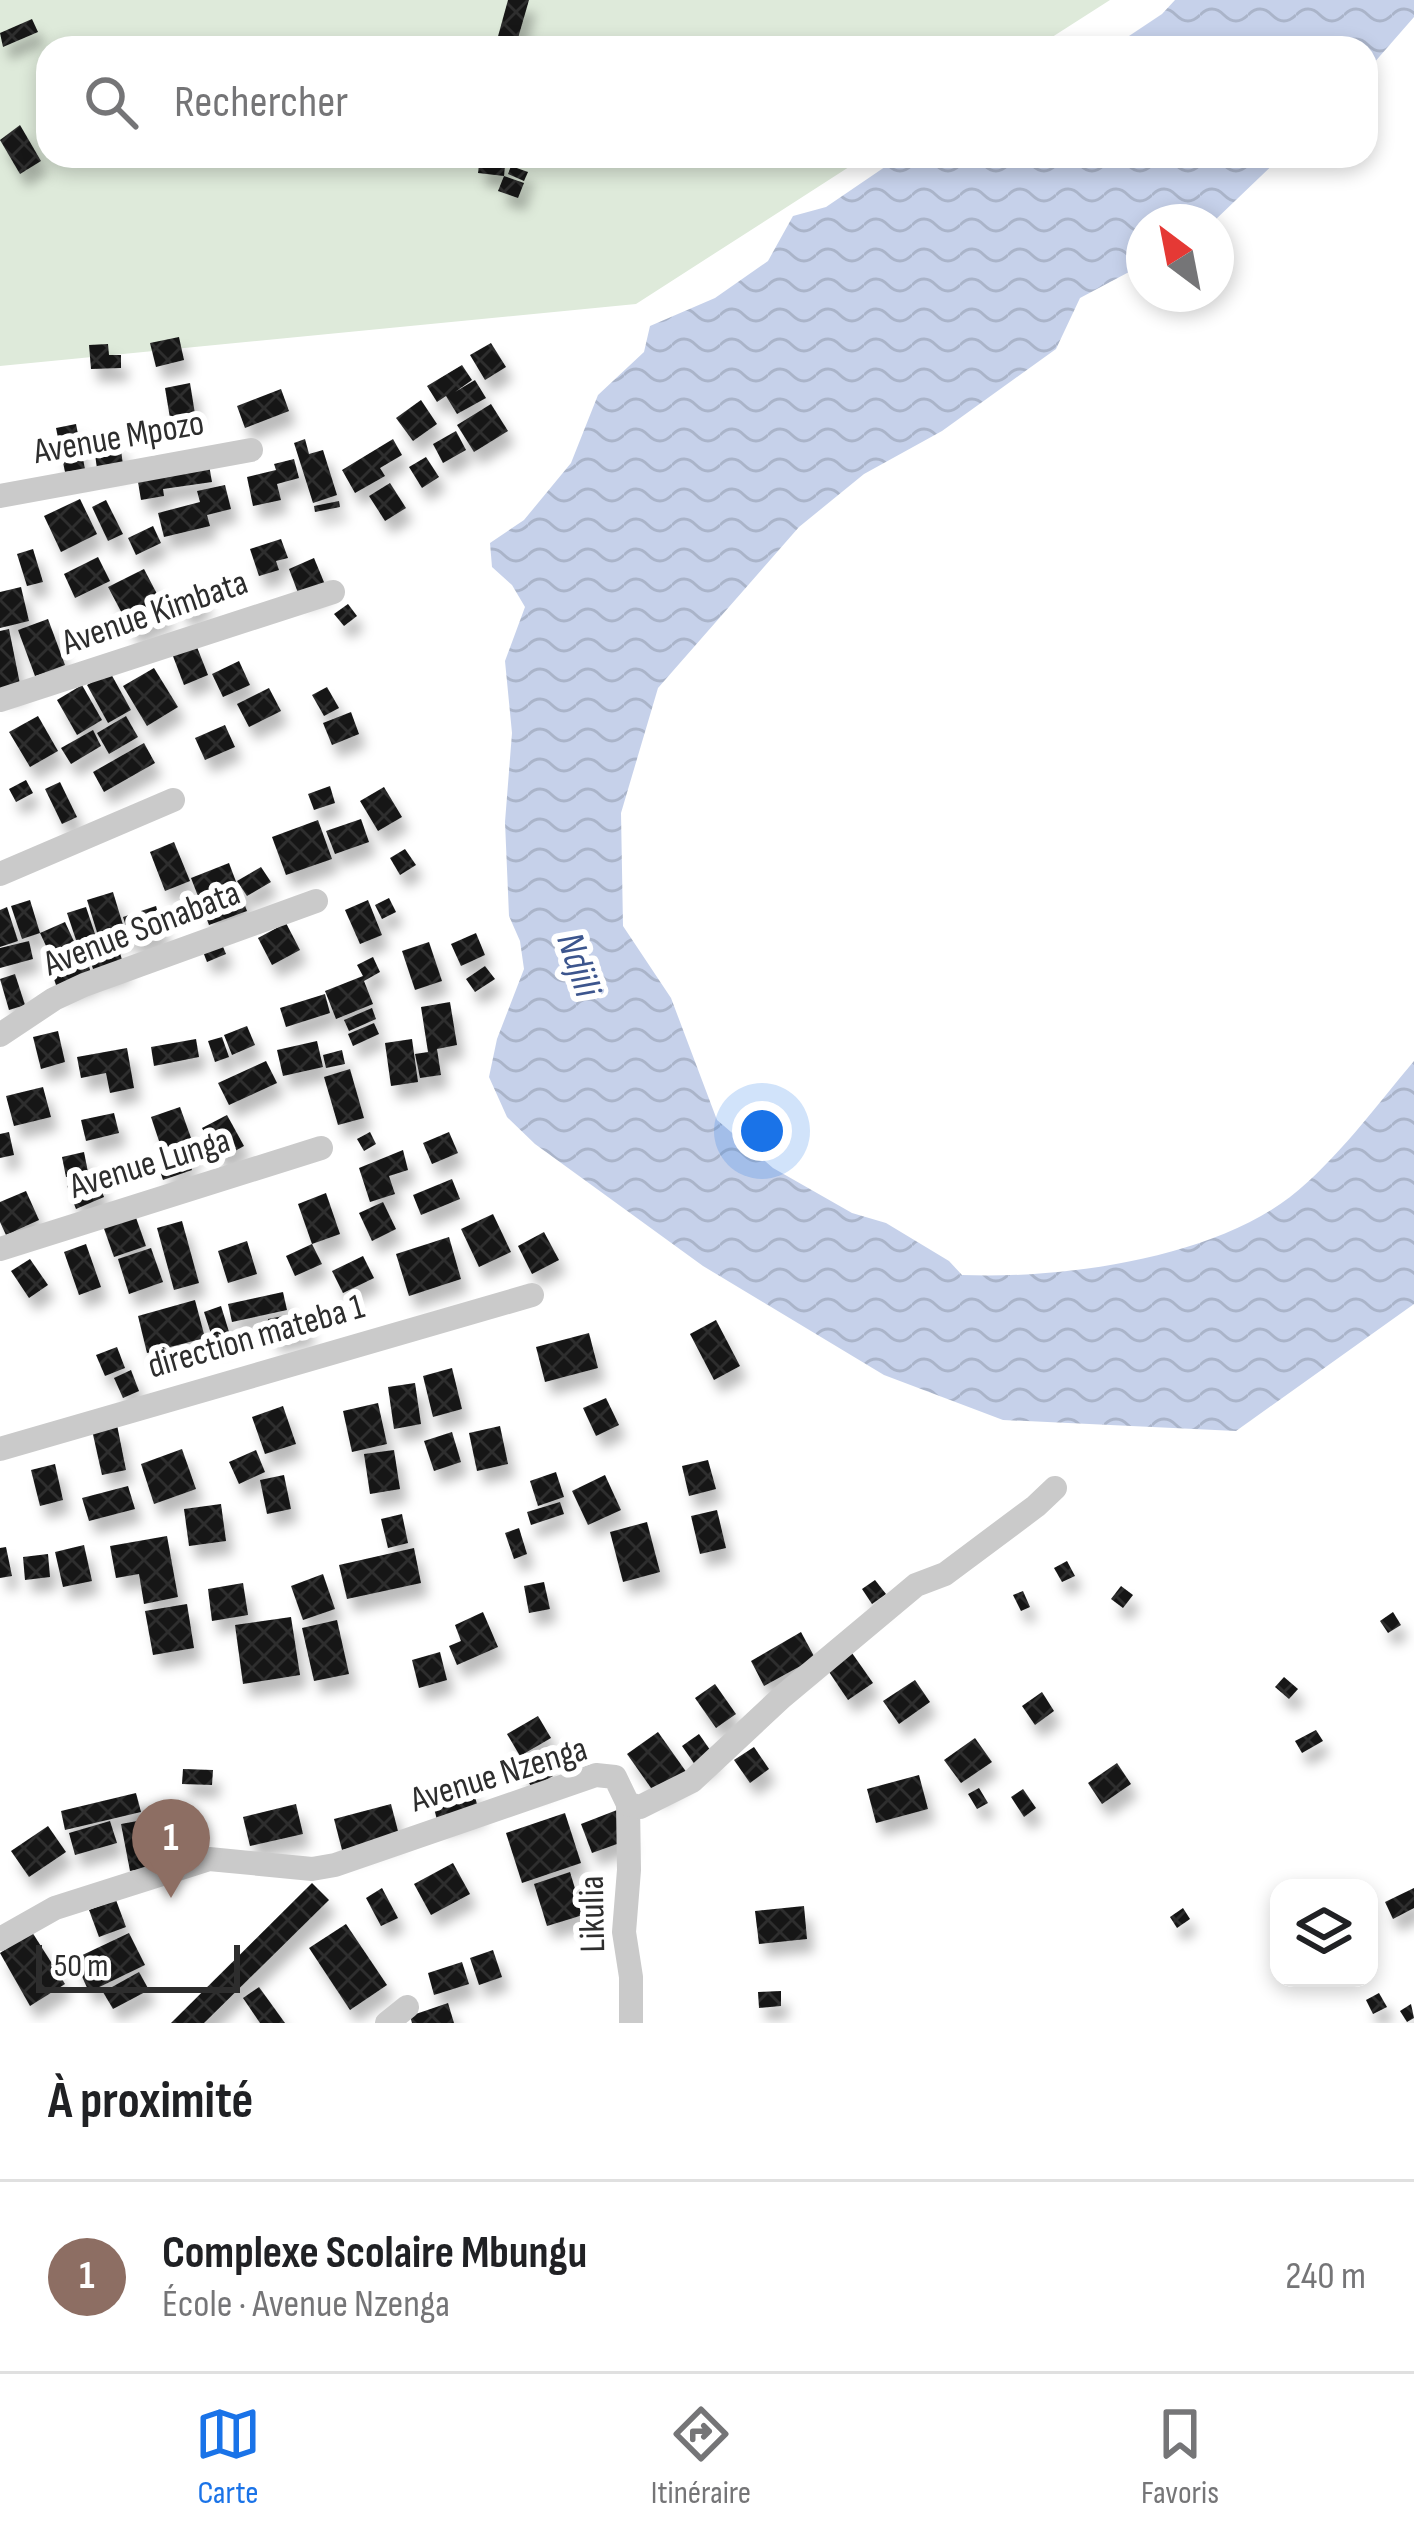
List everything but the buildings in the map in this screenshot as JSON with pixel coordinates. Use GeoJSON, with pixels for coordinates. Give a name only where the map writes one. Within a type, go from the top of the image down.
{"type":"FeatureCollection","features":[{"type":"Feature","properties":{"kind":"street","name":"Avenue Mpozo"},"geometry":{"type":"LineString","coordinates":[[0,496],[251,450]]}},
{"type":"Feature","properties":{"kind":"street","name":"Avenue Kimbata"},"geometry":{"type":"LineString","coordinates":[[0,700],[333,592]]}},
{"type":"Feature","properties":{"kind":"street"},"geometry":{"type":"LineString","coordinates":[[0,874],[173,800]]}},
{"type":"Feature","properties":{"kind":"street","name":"Avenue Sonabata"},"geometry":{"type":"LineString","coordinates":[[0,1035],[84,985],[316,901]]}},
{"type":"Feature","properties":{"kind":"street","name":"Avenue Lunga"},"geometry":{"type":"LineString","coordinates":[[0,1249],[321,1148]]}},
{"type":"Feature","properties":{"kind":"street","name":"direction mateba 1"},"geometry":{"type":"LineString","coordinates":[[0,1449],[532,1295]]}},
{"type":"Feature","properties":{"kind":"street","name":"Avenue Nzenga"},"geometry":{"type":"LineString","coordinates":[[0,1939],[56,1908],[209,1859],[312,1869],[356,1860],[596,1775],[615,1777],[628,1804],[640,1807],[692,1781],[782,1696],[916,1585],[945,1574],[1055,1487]]}},
{"type":"Feature","properties":{"kind":"street","name":"Likulia"},"geometry":{"type":"LineString","coordinates":[[628,1804],[624,1932],[631,2023]]}},
{"type":"Feature","properties":{"kind":"green space"},"geometry":{"type":"Polygon","coordinates":[[[0,0],[1110,0],[1054,36],[36,36],[36,168],[847,168],[636,304],[0,366],[0,0]]]}},
{"type":"Feature","properties":{"kind":"water"},"geometry":{"type":"Polygon","coordinates":[[[1175,0],[1414,0],[1414,17],[1378,58],[1378,36],[1129,36],[1175,0]]]}},
{"type":"Feature","properties":{"kind":"water","name":"Ndjili"},"geometry":{"type":"Polygon","coordinates":[[[883,168],[1269,168],[1232,204],[1126,204],[1126,274],[1080,298],[1056,349],[942,431],[864,474],[799,527],[658,688],[621,813],[623,926],[671,998],[717,1120],[773,1168],[852,1213],[886,1223],[949,1261],[962,1275],[1044,1273],[1133,1261],[1218,1236],[1257,1218],[1324,1167],[1414,1061],[1414,1304],[1236,1431],[1003,1420],[884,1375],[703,1266],[535,1144],[507,1117],[489,1077],[497,1039],[524,969],[520,941],[509,916],[505,822],[512,733],[505,661],[525,607],[512,585],[492,567],[490,543],[524,520],[571,463],[598,395],[644,352],[650,326],[715,298],[768,261],[793,216],[826,207],[883,168]]]}},
{"type":"Feature","properties":{"kind":"place","name":"Complexe Scolaire Mbungu"},"geometry":{"type":"Point","coordinates":[171,1898]}}]}
